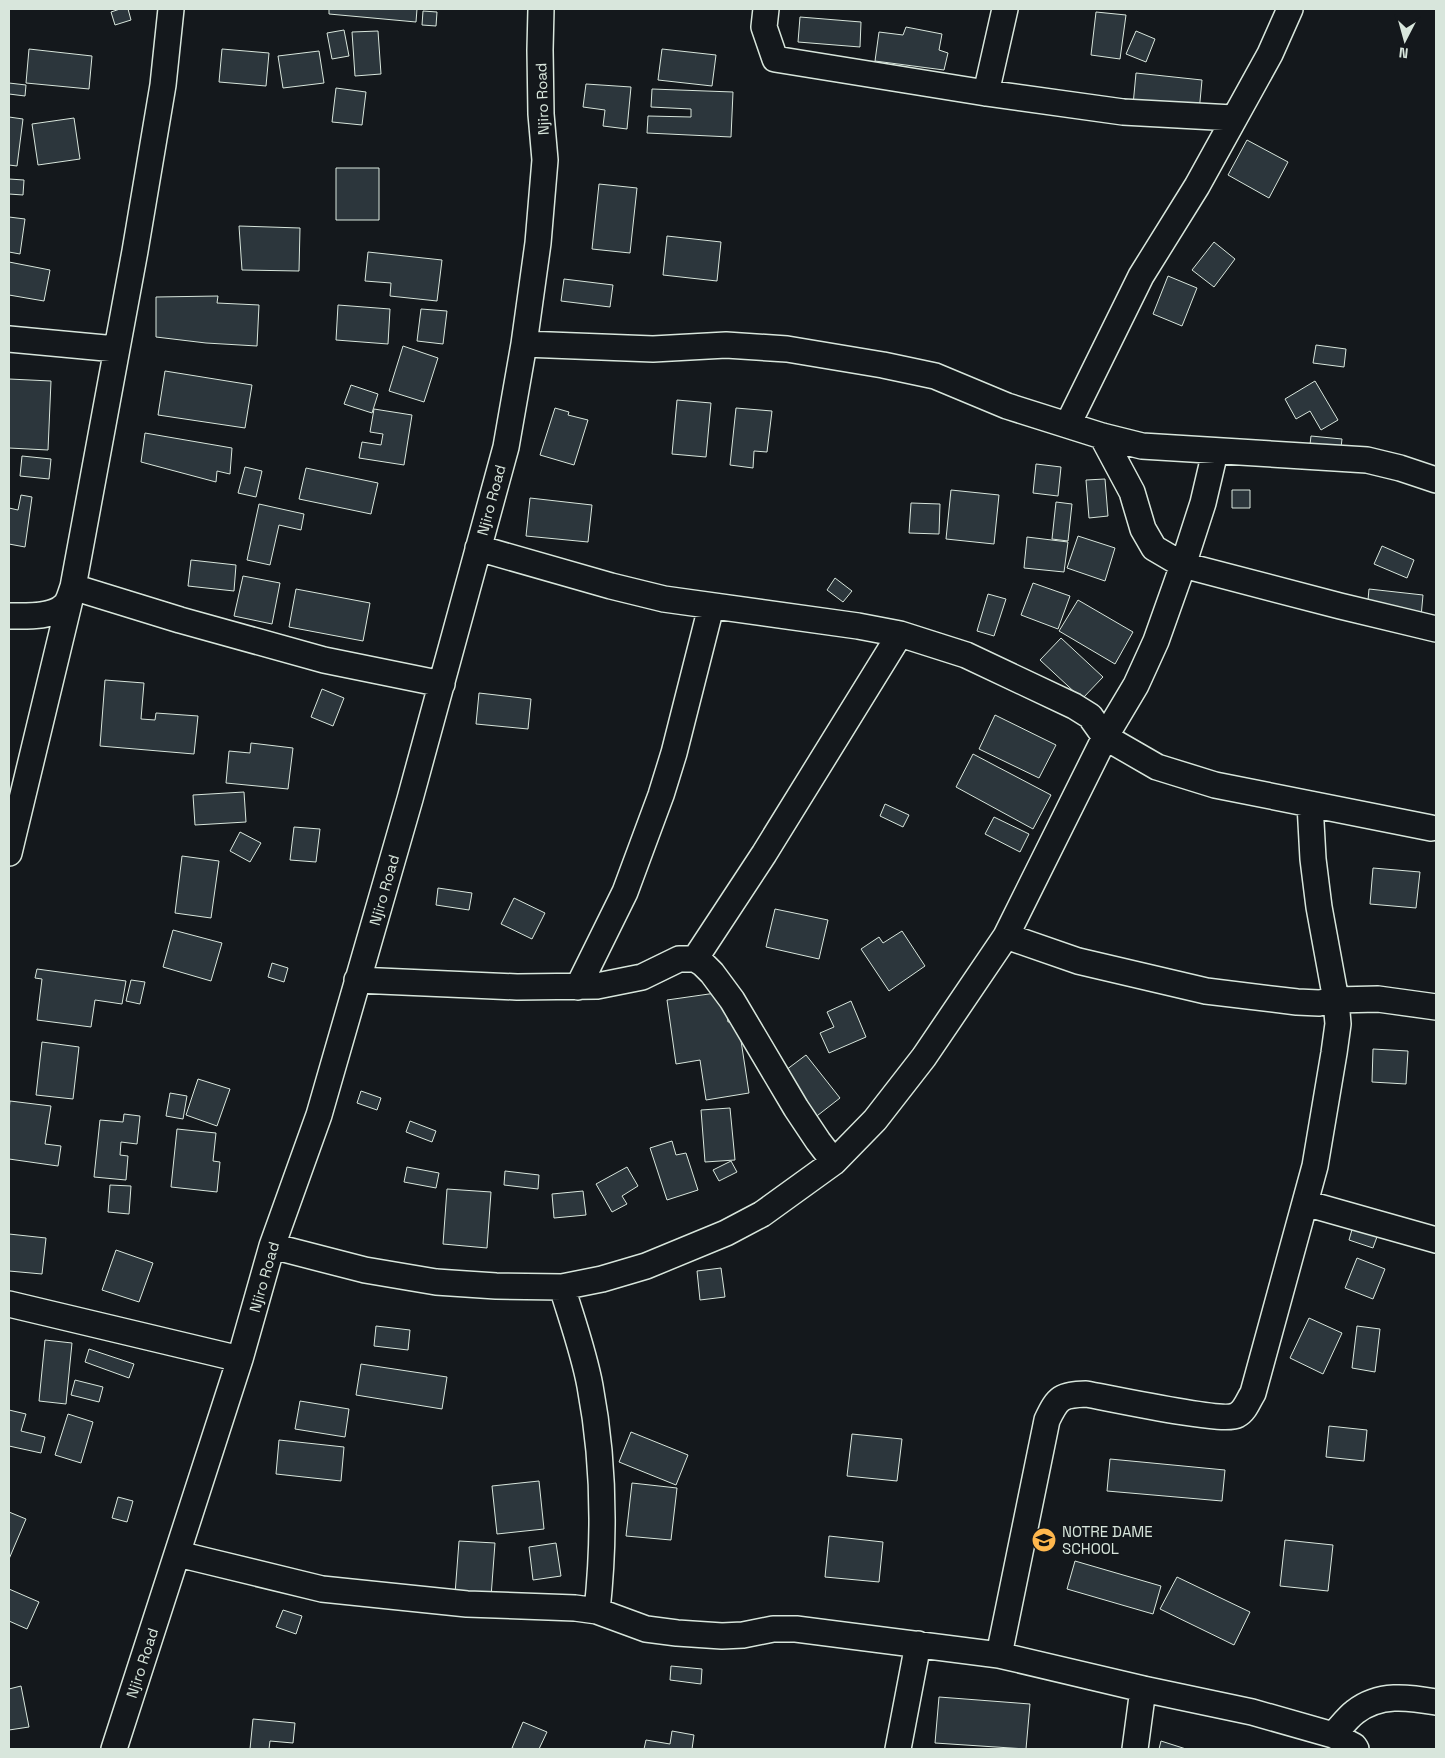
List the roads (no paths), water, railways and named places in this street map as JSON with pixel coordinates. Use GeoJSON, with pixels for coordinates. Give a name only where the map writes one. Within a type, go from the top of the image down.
{"type":"FeatureCollection","features":[{"type":"Feature","properties":{"kind":"street"},"geometry":{"type":"LineString","coordinates":[[9,853],[73,587],[135,250],[163,85],[171,9]]}},
{"type":"Feature","properties":{"kind":"street","name":"Njiro Road"},"geometry":{"type":"LineString","coordinates":[[114,1749],[240,1359],[272,1246],[319,1115],[410,799],[506,447],[524,344],[538,243],[545,160],[541,114],[540,50],[542,9]]}},
{"type":"Feature","properties":{"kind":"street"},"geometry":{"type":"LineString","coordinates":[[766,9],[764,27],[775,59],[986,93],[1123,112],[1233,118]]}},
{"type":"Feature","properties":{"kind":"street"},"geometry":{"type":"LineString","coordinates":[[986,93],[1005,9]]}},
{"type":"Feature","properties":{"kind":"street"},"geometry":{"type":"LineString","coordinates":[[1068,424],[1141,276],[1197,186],[1270,54],[1290,9]]}},
{"type":"Feature","properties":{"kind":"street"},"geometry":{"type":"LineString","coordinates":[[9,339],[116,349]]}},
{"type":"Feature","properties":{"kind":"street"},"geometry":{"type":"LineString","coordinates":[[524,344],[654,349],[726,345],[786,349],[883,365],[935,376],[1007,406],[1102,436],[1142,446],[1368,460],[1436,480]]}},
{"type":"Feature","properties":{"kind":"street"},"geometry":{"type":"LineString","coordinates":[[1102,436],[1132,492],[1143,529],[1154,548],[1183,565],[1436,629]]}},
{"type":"Feature","properties":{"kind":"street"},"geometry":{"type":"LineString","coordinates":[[272,1246],[365,1270],[436,1282],[496,1286],[562,1287],[602,1280],[646,1266],[726,1234],[762,1214],[834,1162],[875,1120],[924,1057],[1006,936],[1105,737],[1136,685],[1156,640],[1203,503],[1216,452]]}},
{"type":"Feature","properties":{"kind":"street"},"geometry":{"type":"LineString","coordinates":[[478,548],[664,599],[858,626],[900,634],[966,655],[1074,706],[1090,716],[1105,737],[1157,767],[1215,785],[1431,828]]}},
{"type":"Feature","properties":{"kind":"street"},"geometry":{"type":"LineString","coordinates":[[9,616],[55,612],[66,604],[73,587]]}},
{"type":"Feature","properties":{"kind":"street"},"geometry":{"type":"LineString","coordinates":[[73,587],[180,620],[324,660],[442,684]]}},
{"type":"Feature","properties":{"kind":"street"},"geometry":{"type":"LineString","coordinates":[[578,987],[625,892],[658,804],[674,753],[711,607]]}},
{"type":"Feature","properties":{"kind":"street"},"geometry":{"type":"LineString","coordinates":[[694,959],[764,854],[900,634]]}},
{"type":"Feature","properties":{"kind":"street"},"geometry":{"type":"LineString","coordinates":[[999,1655],[1047,1420],[1053,1408],[1062,1397],[1069,1394],[1086,1394],[1197,1414],[1227,1417],[1236,1416],[1242,1412],[1252,1394],[1315,1166],[1338,1024],[1336,1000],[1314,868],[1310,804]]}},
{"type":"Feature","properties":{"kind":"street"},"geometry":{"type":"LineString","coordinates":[[1006,936],[1078,961],[1131,975],[1206,991],[1297,1002],[1378,1000],[1436,1006]]}},
{"type":"Feature","properties":{"kind":"street"},"geometry":{"type":"LineString","coordinates":[[358,980],[516,987],[597,986],[628,981],[650,974],[679,959],[694,959],[703,964],[712,973],[732,1000],[796,1108],[834,1162]]}},
{"type":"Feature","properties":{"kind":"street"},"geometry":{"type":"LineString","coordinates":[[1305,1203],[1436,1240]]}},
{"type":"Feature","properties":{"kind":"street"},"geometry":{"type":"LineString","coordinates":[[562,1287],[581,1346],[590,1387],[600,1461],[603,1523],[598,1611]]}},
{"type":"Feature","properties":{"kind":"street"},"geometry":{"type":"LineString","coordinates":[[9,1304],[240,1359]]}},
{"type":"Feature","properties":{"kind":"street"},"geometry":{"type":"LineString","coordinates":[[178,1554],[322,1589],[467,1604],[575,1608],[598,1611],[646,1629],[677,1633],[722,1636],[773,1629],[796,1629],[999,1655],[1143,1689],[1252,1712],[1333,1735],[1354,1746],[1356,1749]]}},
{"type":"Feature","properties":{"kind":"street"},"geometry":{"type":"LineString","coordinates":[[898,1749],[918,1644]]}},
{"type":"Feature","properties":{"kind":"street"},"geometry":{"type":"LineString","coordinates":[[1135,1749],[1143,1689]]}},
{"type":"Feature","properties":{"kind":"street"},"geometry":{"type":"LineString","coordinates":[[1333,1735],[1354,1713],[1372,1702],[1390,1697],[1436,1702]]}},
{"type":"Feature","properties":{"kind":"place","name":"NOTRE DAME SCHOOL"},"geometry":{"type":"Point","coordinates":[1044,1540]}}]}
